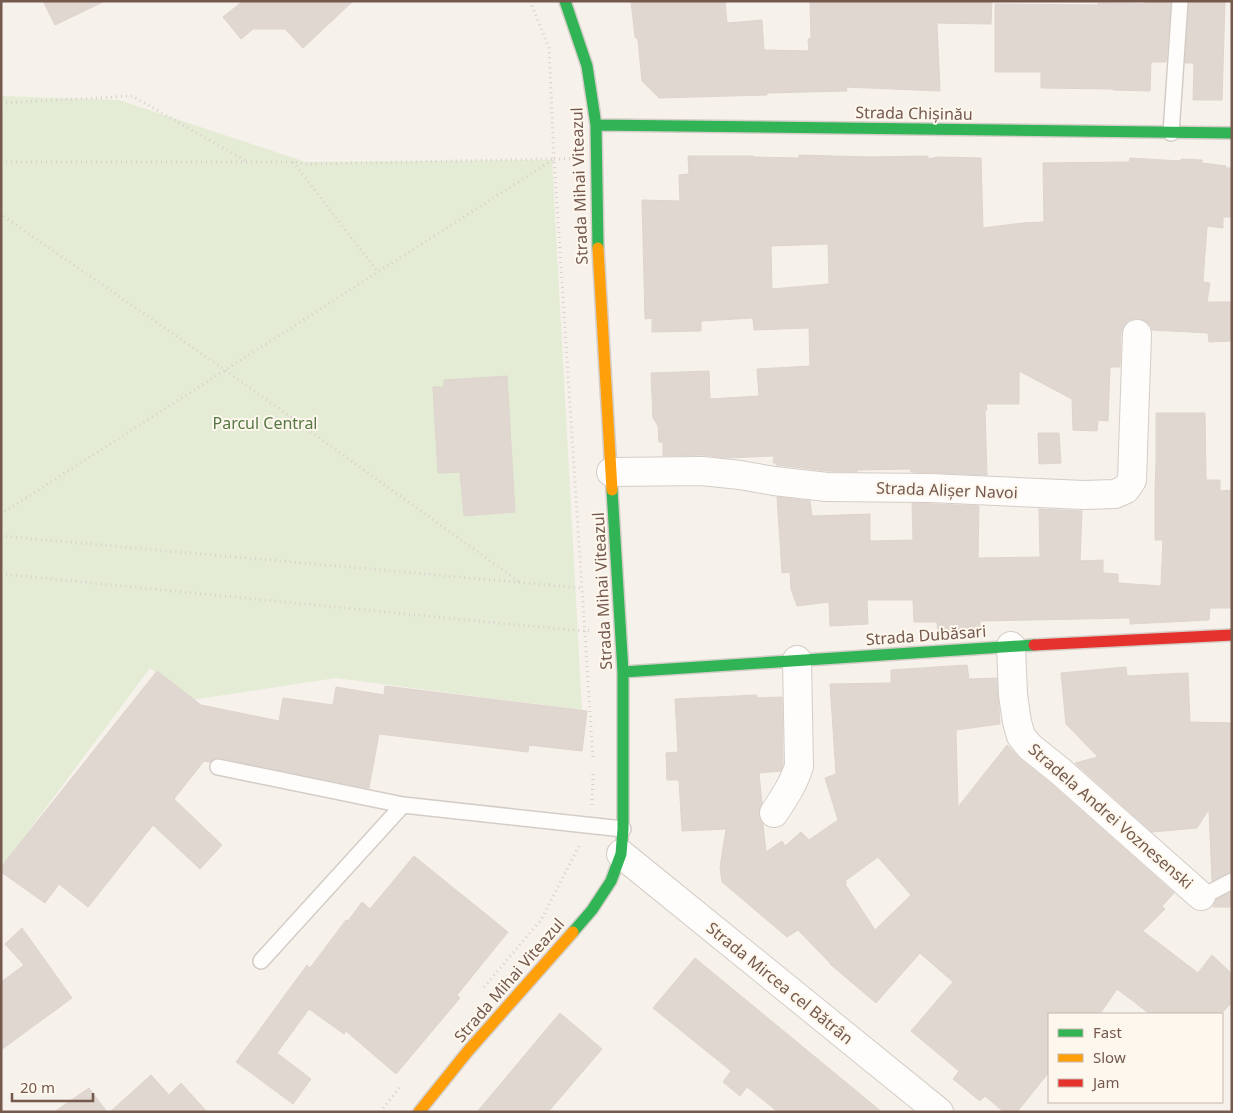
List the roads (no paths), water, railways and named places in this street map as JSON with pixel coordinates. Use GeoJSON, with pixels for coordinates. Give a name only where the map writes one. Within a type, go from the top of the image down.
{"type":"FeatureCollection","features":[{"type":"Feature","properties":{"kind":"street","name":"Strada Mihai Viteazul"},"geometry":{"type":"LineString","coordinates":[[419,1112],[468,1051],[592,910],[610,881],[622,841],[624,672],[598,261],[596,125],[587,66],[565,1]]}},
{"type":"Feature","properties":{"kind":"street","name":"Strada Chișinău"},"geometry":{"type":"LineString","coordinates":[[596,125],[1232,133]]}},
{"type":"Feature","properties":{"kind":"street","name":"Strada Alișer Navoi"},"geometry":{"type":"LineString","coordinates":[[611,472],[702,472],[740,475],[827,487],[930,488],[1084,495],[1115,494],[1126,489],[1132,480],[1137,334]]}},
{"type":"Feature","properties":{"kind":"street","name":"Strada Dubăsari"},"geometry":{"type":"LineString","coordinates":[[624,672],[1011,646],[1232,635]]}},
{"type":"Feature","properties":{"kind":"street","name":"Stradela Andrei Voznesenski"},"geometry":{"type":"LineString","coordinates":[[1011,646],[1012,696],[1021,736],[1030,747],[1060,771],[1201,896]]}},
{"type":"Feature","properties":{"kind":"street"},"geometry":{"type":"LineString","coordinates":[[774,813],[786,796],[799,766],[797,660]]}},
{"type":"Feature","properties":{"kind":"street","name":"Strada Mircea cel Bătrân"},"geometry":{"type":"LineString","coordinates":[[622,841],[938,1111]]}},
{"type":"Feature","properties":{"kind":"lane"},"geometry":{"type":"LineString","coordinates":[[1171,133],[1180,1]]}},
{"type":"Feature","properties":{"kind":"lane"},"geometry":{"type":"LineString","coordinates":[[218,767],[403,805],[622,841]]}},
{"type":"Feature","properties":{"kind":"lane"},"geometry":{"type":"LineString","coordinates":[[261,961],[403,805]]}},
{"type":"Feature","properties":{"kind":"lane"},"geometry":{"type":"LineString","coordinates":[[1201,896],[1232,881]]}},
{"type":"Feature","properties":{"kind":"park label","name":"Parcul Central"},"geometry":{"type":"Point","coordinates":[265,423]}}]}
